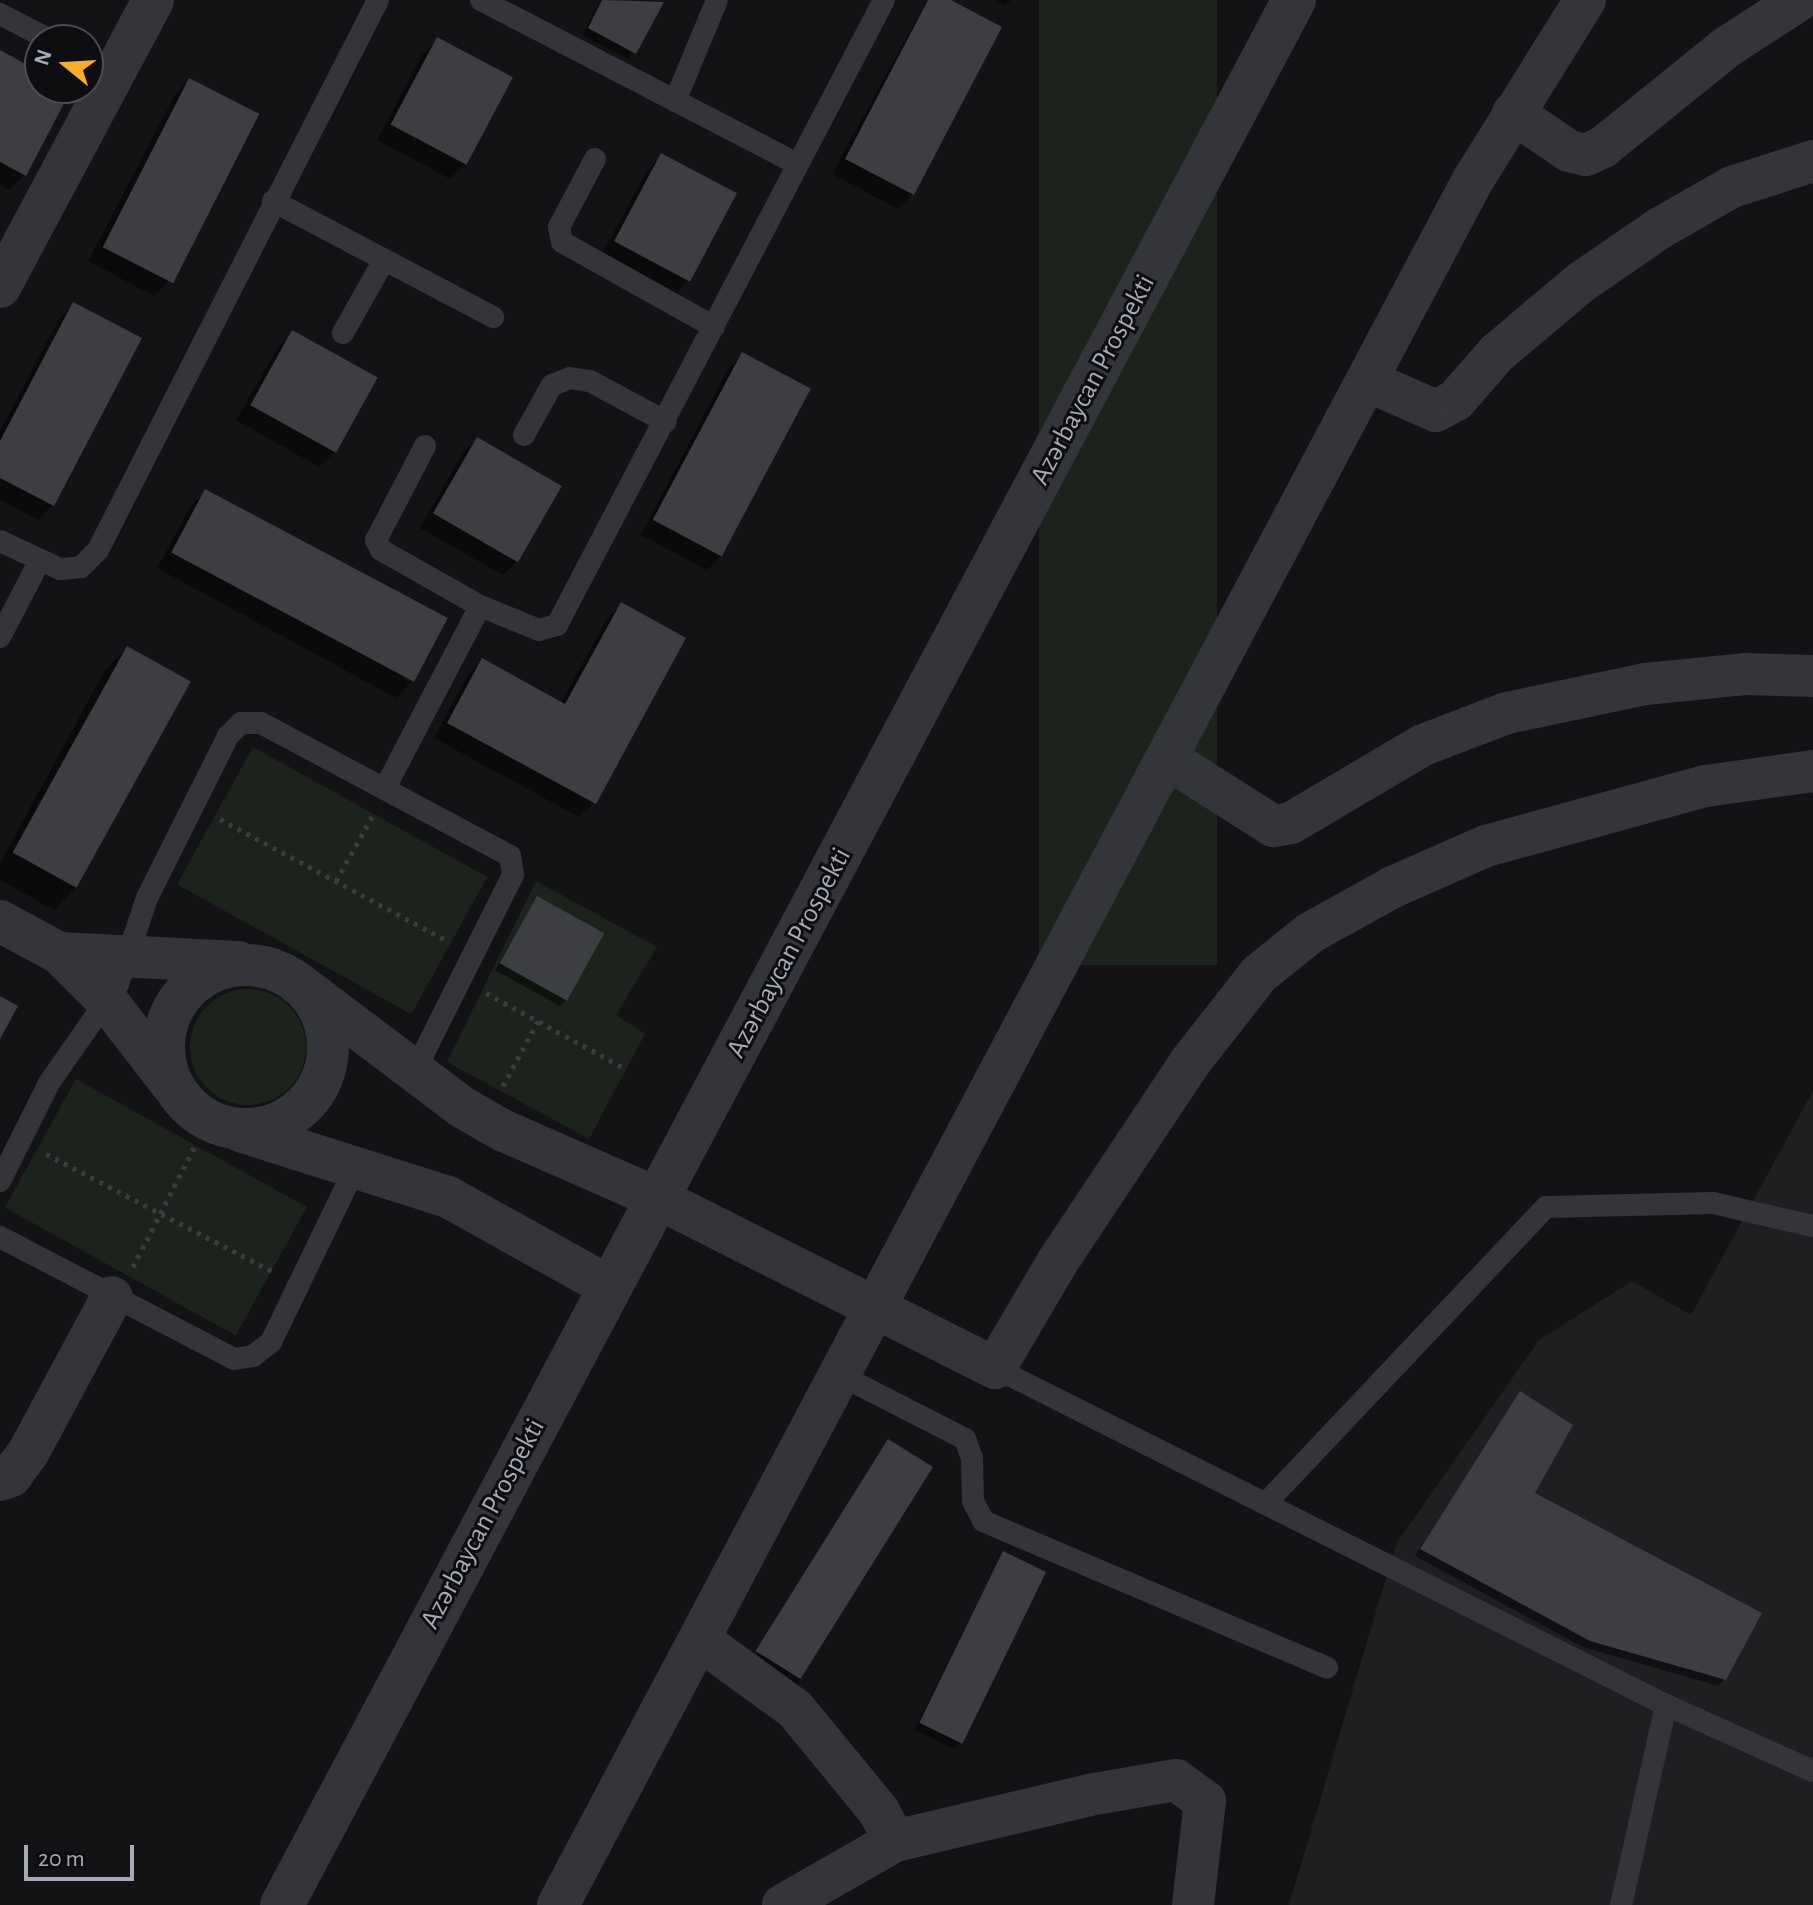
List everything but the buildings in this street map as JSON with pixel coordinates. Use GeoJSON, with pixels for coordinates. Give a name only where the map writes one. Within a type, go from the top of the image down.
{"type":"FeatureCollection","features":[{"type":"Feature","properties":{"kind":"street"},"geometry":{"type":"LineString","coordinates":[[104,62],[153,0]]}},
{"type":"Feature","properties":{"kind":"street","name":"Azərbaycan Prospekti"},"geometry":{"type":"LineString","coordinates":[[282,1905],[1294,0]]}},
{"type":"Feature","properties":{"kind":"street"},"geometry":{"type":"LineString","coordinates":[[558,1905],[700,1640],[871,1307],[1513,113],[1585,0]]}},
{"type":"Feature","properties":{"kind":"street"},"geometry":{"type":"LineString","coordinates":[[1513,113],[1569,151],[1586,155],[1603,147],[1727,47],[1799,0]]}},
{"type":"Feature","properties":{"kind":"street"},"geometry":{"type":"LineString","coordinates":[[0,287],[83,104]]}},
{"type":"Feature","properties":{"kind":"street"},"geometry":{"type":"LineString","coordinates":[[1370,382],[1419,408],[1436,411],[1456,400],[1497,353],[1580,283],[1660,228],[1732,187],[1813,161]]}},
{"type":"Feature","properties":{"kind":"street"},"geometry":{"type":"LineString","coordinates":[[1168,759],[1273,826],[1291,823],[1423,745],[1507,713],[1645,684],[1745,674],[1813,676]]}},
{"type":"Feature","properties":{"kind":"street"},"geometry":{"type":"LineString","coordinates":[[59,953],[219,959],[277,973],[502,1130],[659,1199],[995,1368],[1058,1261],[1191,1061],[1259,974],[1310,933],[1393,887],[1486,846],[1706,786],[1813,771]]}},
{"type":"Feature","properties":{"kind":"street"},"geometry":{"type":"LineString","coordinates":[[0,921],[59,953],[107,1001],[210,1135],[355,1168],[461,1203],[610,1287]]}},
{"type":"Feature","properties":{"kind":"street"},"geometry":{"type":"LineString","coordinates":[[178,1093],[169,1077],[164,1039],[177,1003],[204,976],[240,965],[277,973],[314,1001],[326,1027],[327,1065],[320,1083],[296,1113],[280,1122],[262,1128],[210,1135]]}},
{"type":"Feature","properties":{"kind":"street"},"geometry":{"type":"LineString","coordinates":[[0,1480],[11,1476],[28,1453],[120,1286]]}},
{"type":"Feature","properties":{"kind":"street"},"geometry":{"type":"LineString","coordinates":[[700,1640],[795,1709],[869,1799],[895,1841]]}},
{"type":"Feature","properties":{"kind":"street"},"geometry":{"type":"LineString","coordinates":[[783,1905],[895,1841],[1089,1795],[1176,1780],[1205,1801],[1193,1905]]}},
{"type":"Feature","properties":{"kind":"lane"},"geometry":{"type":"LineString","coordinates":[[0,541],[39,562],[60,569],[81,567],[98,550],[378,0]]}},
{"type":"Feature","properties":{"kind":"lane"},"geometry":{"type":"LineString","coordinates":[[481,0],[508,6],[675,101],[795,163]]}},
{"type":"Feature","properties":{"kind":"lane"},"geometry":{"type":"LineString","coordinates":[[675,101],[717,0]]}},
{"type":"Feature","properties":{"kind":"lane"},"geometry":{"type":"LineString","coordinates":[[425,446],[376,540],[381,550],[480,606],[539,630],[557,625],[666,422],[795,163],[884,0]]}},
{"type":"Feature","properties":{"kind":"lane"},"geometry":{"type":"LineString","coordinates":[[0,14],[24,26]]}},
{"type":"Feature","properties":{"kind":"lane"},"geometry":{"type":"LineString","coordinates":[[595,159],[559,227],[562,242],[714,327]]}},
{"type":"Feature","properties":{"kind":"lane"},"geometry":{"type":"LineString","coordinates":[[273,201],[493,317]]}},
{"type":"Feature","properties":{"kind":"lane"},"geometry":{"type":"LineString","coordinates":[[343,333],[384,260]]}},
{"type":"Feature","properties":{"kind":"lane"},"geometry":{"type":"LineString","coordinates":[[524,435],[552,385],[570,378],[590,381],[666,422]]}},
{"type":"Feature","properties":{"kind":"lane"},"geometry":{"type":"LineString","coordinates":[[0,637],[39,562]]}},
{"type":"Feature","properties":{"kind":"lane"},"geometry":{"type":"LineString","coordinates":[[385,788],[480,606]]}},
{"type":"Feature","properties":{"kind":"lane"},"geometry":{"type":"LineString","coordinates":[[0,1181],[49,1083],[107,1001],[130,958],[147,898],[228,736],[241,723],[261,723],[510,856],[513,875],[415,1071]]}},
{"type":"Feature","properties":{"kind":"lane"},"geometry":{"type":"LineString","coordinates":[[0,1237],[120,1286],[234,1359],[253,1356],[271,1342],[355,1168]]}},
{"type":"Feature","properties":{"kind":"lane"},"geometry":{"type":"LineString","coordinates":[[1267,1502],[1546,1207],[1713,1203],[1813,1226]]}},
{"type":"Feature","properties":{"kind":"lane"},"geometry":{"type":"LineString","coordinates":[[995,1368],[1666,1705],[1813,1771]]}},
{"type":"Feature","properties":{"kind":"lane"},"geometry":{"type":"LineString","coordinates":[[836,1373],[965,1439],[972,1458],[973,1501],[983,1521],[1327,1668]]}},
{"type":"Feature","properties":{"kind":"lane"},"geometry":{"type":"LineString","coordinates":[[1621,1905],[1666,1705]]}},
{"type":"Feature","properties":{"kind":"path"},"geometry":{"type":"LineString","coordinates":[[336,881],[374,814]]}},
{"type":"Feature","properties":{"kind":"path"},"geometry":{"type":"LineString","coordinates":[[216,816],[452,943]]}},
{"type":"Feature","properties":{"kind":"path"},"geometry":{"type":"LineString","coordinates":[[482,991],[626,1069]]}},
{"type":"Feature","properties":{"kind":"path"},"geometry":{"type":"LineString","coordinates":[[501,1091],[538,1021]]}},
{"type":"Feature","properties":{"kind":"path"},"geometry":{"type":"LineString","coordinates":[[120,1286],[160,1213],[210,1135]]}},
{"type":"Feature","properties":{"kind":"path"},"geometry":{"type":"LineString","coordinates":[[38,1150],[272,1271]]}},
{"type":"Feature","properties":{"kind":"shaded area"},"geometry":{"type":"Polygon","coordinates":[[[1039,0],[1217,0],[1217,965],[1039,965],[1039,0]]]}},
{"type":"Feature","properties":{"kind":"shaded area"},"geometry":{"type":"Polygon","coordinates":[[[253,747],[487,877],[411,1014],[177,884],[253,747]]]}},
{"type":"Feature","properties":{"kind":"shaded area"},"geometry":{"type":"Polygon","coordinates":[[[536,881],[657,947],[616,1015],[645,1034],[589,1139],[447,1062],[536,881]]]}},
{"type":"Feature","properties":{"kind":"shaded area"},"geometry":{"type":"Polygon","coordinates":[[[248,989],[270,993],[289,1006],[302,1025],[306,1047],[302,1069],[289,1088],[270,1101],[248,1105],[226,1101],[207,1088],[194,1069],[190,1047],[194,1025],[207,1006],[226,993],[248,989]]]}},
{"type":"Feature","properties":{"kind":"shaded area"},"geometry":{"type":"Polygon","coordinates":[[[76,1079],[307,1207],[236,1336],[5,1208],[76,1079]]]}},
{"type":"Feature","properties":{"kind":"shaded area"},"geometry":{"type":"Polygon","coordinates":[[[1813,1091],[1813,1905],[1289,1905],[1396,1544],[1539,1340],[1632,1281],[1691,1315],[1813,1091]]]}}]}
